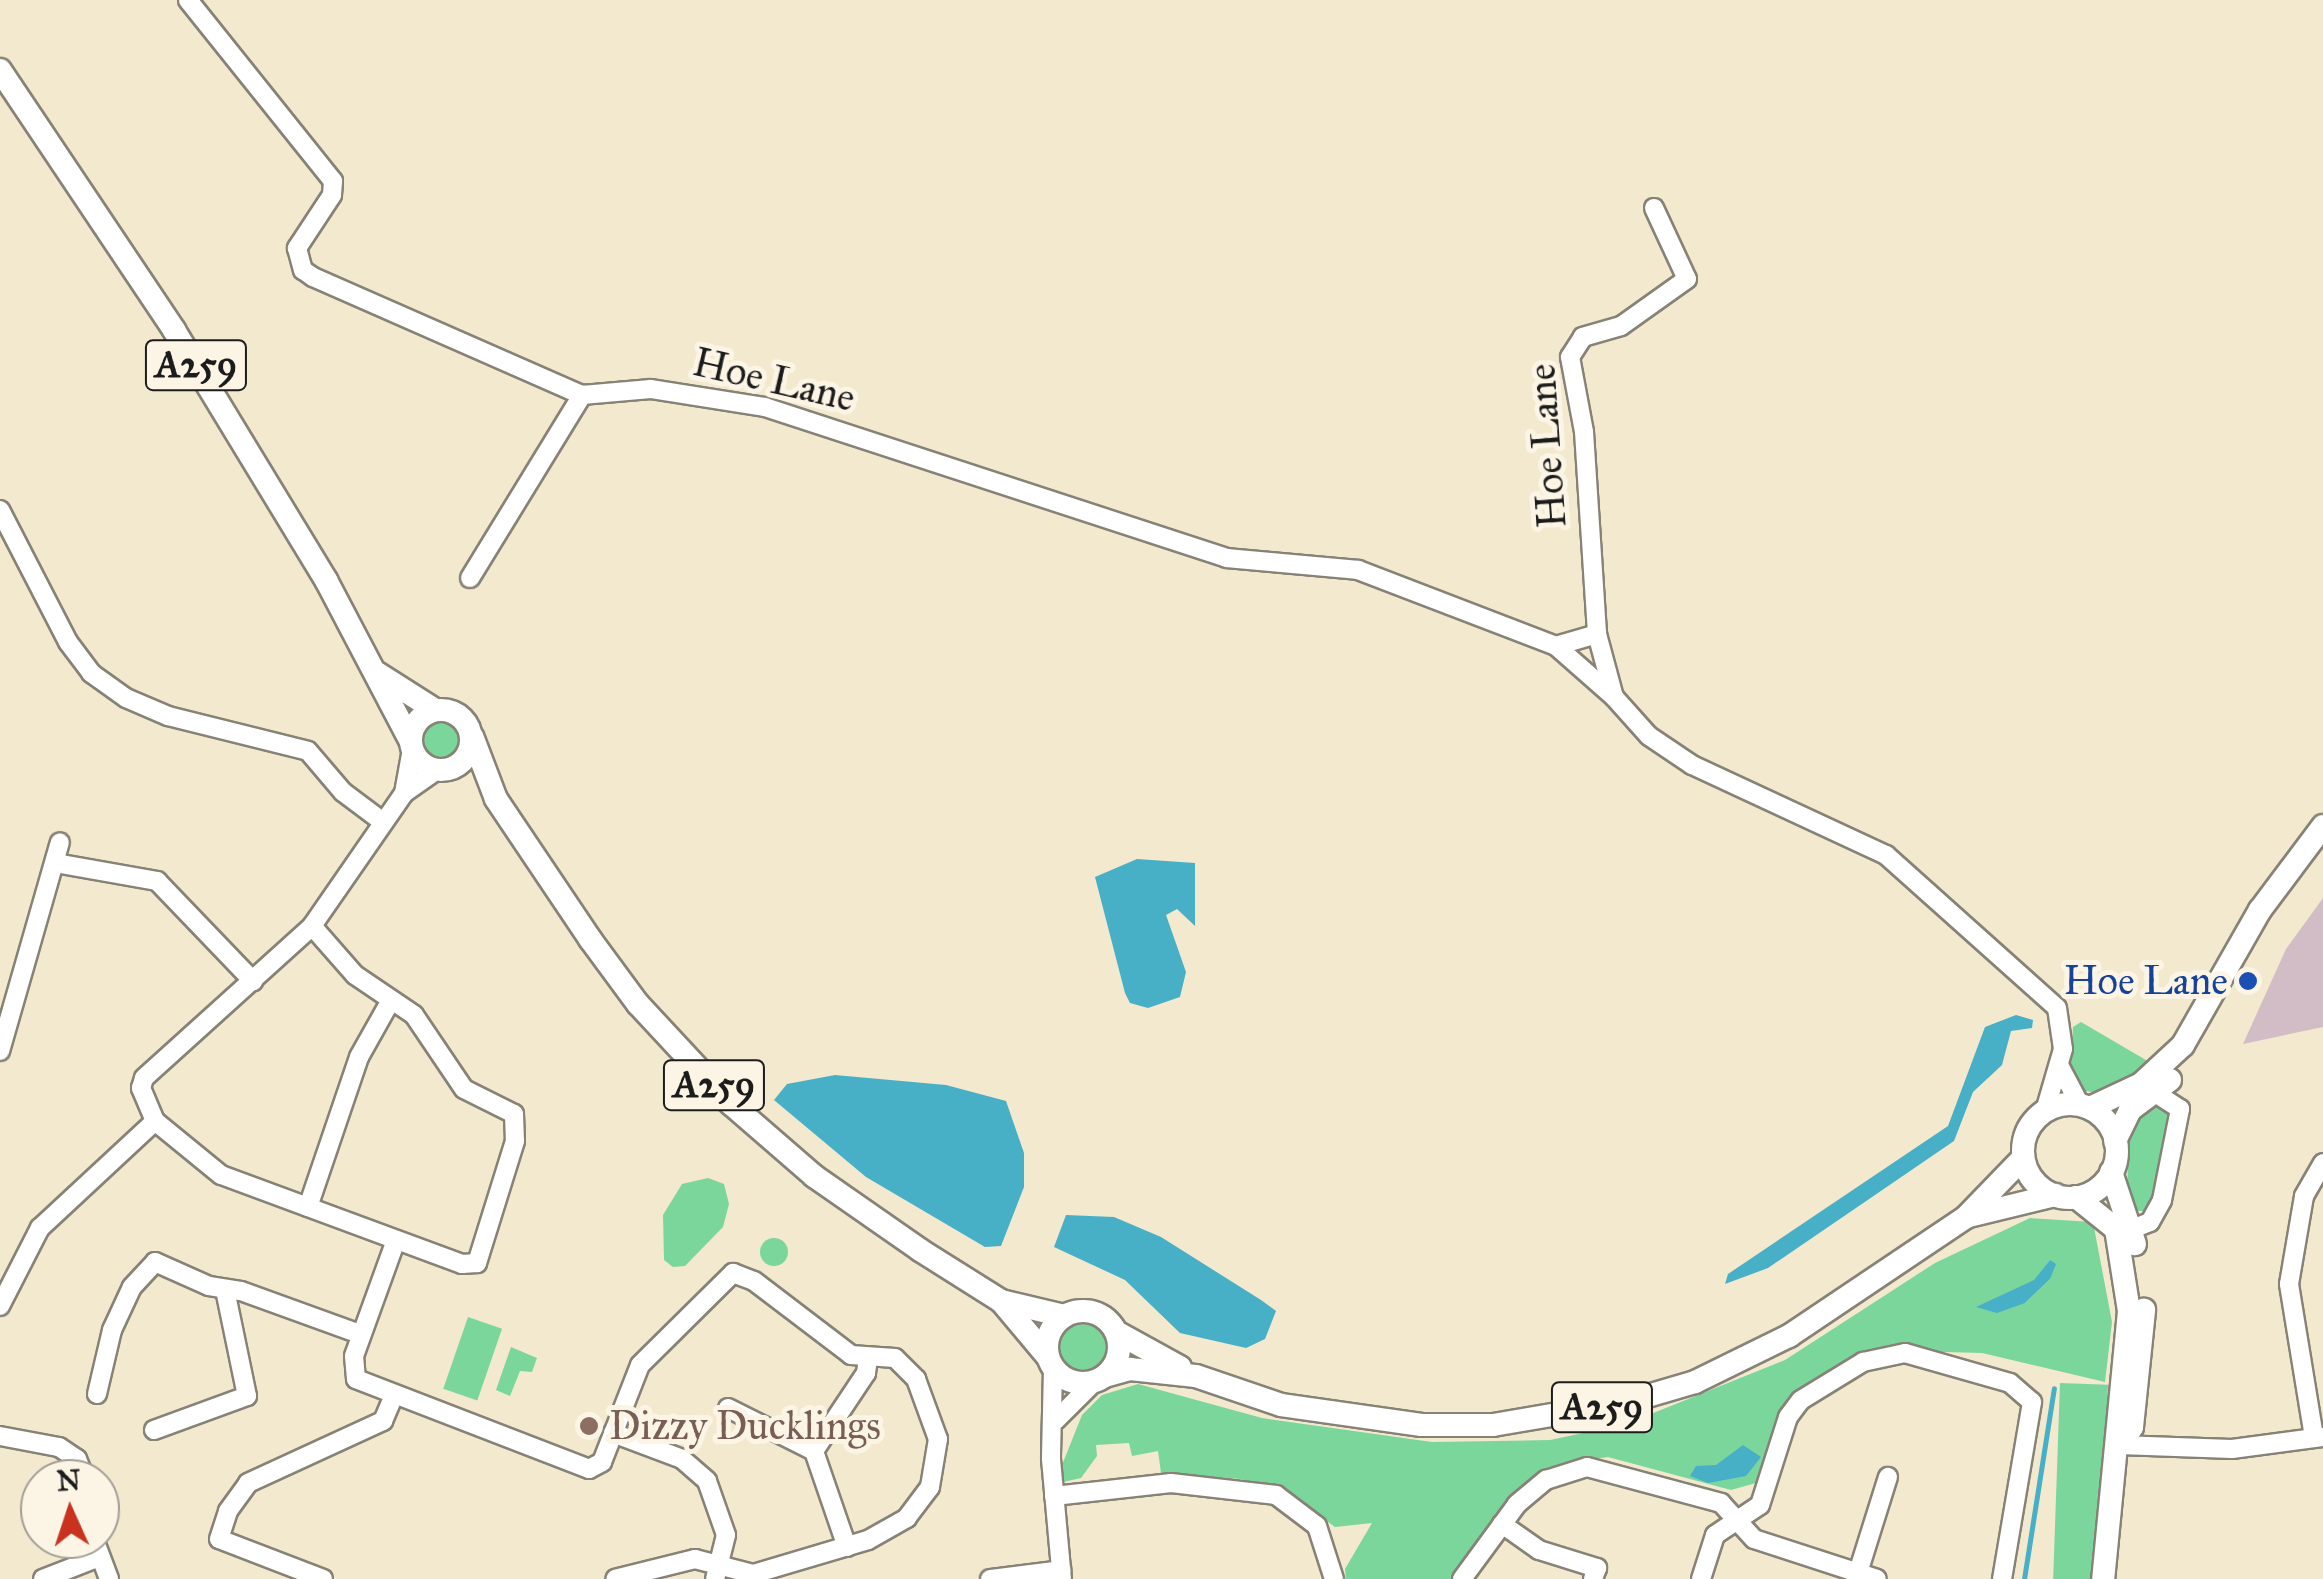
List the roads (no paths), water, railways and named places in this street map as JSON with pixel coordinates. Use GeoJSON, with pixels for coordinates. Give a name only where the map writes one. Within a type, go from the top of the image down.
{"type":"FeatureCollection","features":[{"type":"Feature","properties":{"kind":"main road","name":"A259"},"geometry":{"type":"LineString","coordinates":[[0,70],[174,330],[374,671],[411,745]]}},
{"type":"Feature","properties":{"kind":"main road","name":"A259"},"geometry":{"type":"LineString","coordinates":[[374,671],[435,710]]}},
{"type":"Feature","properties":{"kind":"main road"},"geometry":{"type":"LineString","coordinates":[[435,710],[463,718],[472,736],[468,755],[445,769],[422,764],[411,745],[417,721],[435,710]]}},
{"type":"Feature","properties":{"kind":"main road","name":"A259"},"geometry":{"type":"LineString","coordinates":[[472,736],[496,799],[638,1004],[731,1104],[814,1176],[1002,1301],[1050,1362]]}},
{"type":"Feature","properties":{"kind":"main road","name":"A259"},"geometry":{"type":"LineString","coordinates":[[445,769],[496,799]]}},
{"type":"Feature","properties":{"kind":"main road"},"geometry":{"type":"LineString","coordinates":[[2119,1445],[2132,1426],[2144,1307],[2132,1229],[2111,1172],[2116,1141],[2130,1110],[2154,1093],[2200,1044],[2209,1009],[2260,910],[2323,826]]}},
{"type":"Feature","properties":{"kind":"main road"},"geometry":{"type":"LineString","coordinates":[[2103,1579],[2119,1445],[2114,1421],[2129,1311],[2126,1270],[2116,1229],[2034,1181],[2023,1158],[2027,1131],[2045,1110],[2085,1107],[2141,1084],[2209,1009]]}},
{"type":"Feature","properties":{"kind":"main road"},"geometry":{"type":"LineString","coordinates":[[2085,1107],[2116,1141]]}},
{"type":"Feature","properties":{"kind":"main road","name":"A259"},"geometry":{"type":"LineString","coordinates":[[1116,1332],[1196,1376],[1281,1405],[1422,1426],[1494,1426],[1627,1402],[1695,1382],[1789,1336],[1966,1217],[2023,1158]]}},
{"type":"Feature","properties":{"kind":"main road"},"geometry":{"type":"LineString","coordinates":[[2065,1196],[2097,1189],[2111,1172]]}},
{"type":"Feature","properties":{"kind":"main road","name":"A259"},"geometry":{"type":"LineString","coordinates":[[1966,1217],[2065,1196]]}},
{"type":"Feature","properties":{"kind":"main road","name":"A259"},"geometry":{"type":"LineString","coordinates":[[1002,1301],[1064,1316]]}},
{"type":"Feature","properties":{"kind":"main road"},"geometry":{"type":"LineString","coordinates":[[1100,1315],[1116,1332],[1118,1356],[1099,1379],[1071,1382],[1050,1362],[1049,1334],[1064,1316],[1100,1315]]}},
{"type":"Feature","properties":{"kind":"main road","name":"A259"},"geometry":{"type":"LineString","coordinates":[[1099,1379],[1130,1369],[1196,1376]]}},
{"type":"Feature","properties":{"kind":"street"},"geometry":{"type":"LineString","coordinates":[[188,0],[333,181],[332,195],[300,234],[297,258],[303,270],[582,396],[470,578]]}},
{"type":"Feature","properties":{"kind":"street","name":"Hoe Lane"},"geometry":{"type":"LineString","coordinates":[[1614,697],[1596,634],[1584,432],[1570,358],[1582,337],[1622,326],[1687,279],[1654,208]]}},
{"type":"Feature","properties":{"kind":"street","name":"Hoe Lane"},"geometry":{"type":"LineString","coordinates":[[582,396],[651,389],[764,406],[1227,558],[1358,570],[1556,646],[1614,697],[1650,736],[1692,765],[1849,834],[1905,870],[2057,1008],[2064,1034],[2060,1067],[2045,1110]]}},
{"type":"Feature","properties":{"kind":"street"},"geometry":{"type":"LineString","coordinates":[[0,510],[68,642],[91,673],[126,698],[168,716],[308,751],[343,792],[383,822]]}},
{"type":"Feature","properties":{"kind":"street"},"geometry":{"type":"LineString","coordinates":[[1556,646],[1596,634]]}},
{"type":"Feature","properties":{"kind":"street"},"geometry":{"type":"LineString","coordinates":[[404,794],[411,745]]}},
{"type":"Feature","properties":{"kind":"street"},"geometry":{"type":"LineString","coordinates":[[312,926],[355,975],[414,1015],[464,1089],[514,1114],[518,1126],[477,1263],[396,1240],[221,1175],[155,1121],[142,1100],[144,1078],[312,926],[404,794],[445,769]]}},
{"type":"Feature","properties":{"kind":"street"},"geometry":{"type":"LineString","coordinates":[[0,1051],[60,842]]}},
{"type":"Feature","properties":{"kind":"street"},"geometry":{"type":"LineString","coordinates":[[55,863],[157,882],[253,980]]}},
{"type":"Feature","properties":{"kind":"street"},"geometry":{"type":"LineString","coordinates":[[308,1207],[359,1058],[391,1000]]}},
{"type":"Feature","properties":{"kind":"street","name":"Hoe Lane"},"geometry":{"type":"LineString","coordinates":[[2060,1067],[2085,1107]]}},
{"type":"Feature","properties":{"kind":"street"},"geometry":{"type":"LineString","coordinates":[[2132,1229],[2150,1222],[2158,1208],[2180,1108],[2154,1093]]}},
{"type":"Feature","properties":{"kind":"street"},"geometry":{"type":"LineString","coordinates":[[0,1306],[7,1272],[60,1205],[155,1121]]}},
{"type":"Feature","properties":{"kind":"street"},"geometry":{"type":"LineString","coordinates":[[2119,1445],[2232,1448],[2318,1437],[2289,1284],[2304,1196],[2323,1163]]}},
{"type":"Feature","properties":{"kind":"street"},"geometry":{"type":"LineString","coordinates":[[396,1240],[360,1334],[352,1369],[356,1379],[589,1468],[602,1462],[640,1365],[733,1274],[754,1281],[851,1356],[894,1358],[916,1379],[934,1415],[935,1470],[907,1518],[846,1547],[752,1574],[718,1574],[695,1559],[615,1579]]}},
{"type":"Feature","properties":{"kind":"street"},"geometry":{"type":"LineString","coordinates":[[97,1394],[112,1330],[132,1287],[156,1262],[225,1290],[360,1334]]}},
{"type":"Feature","properties":{"kind":"street"},"geometry":{"type":"LineString","coordinates":[[154,1430],[247,1396],[225,1290]]}},
{"type":"Feature","properties":{"kind":"street"},"geometry":{"type":"LineString","coordinates":[[1701,1579],[1716,1534],[1760,1505],[1788,1417],[1800,1400],[1852,1368],[1905,1353],[2010,1384],[2032,1402],[2002,1579]]}},
{"type":"Feature","properties":{"kind":"street"},"geometry":{"type":"LineString","coordinates":[[814,1451],[866,1373],[868,1358]]}},
{"type":"Feature","properties":{"kind":"street"},"geometry":{"type":"LineString","coordinates":[[990,1579],[1062,1574],[1054,1496],[1056,1420],[1050,1362]]}},
{"type":"Feature","properties":{"kind":"street"},"geometry":{"type":"LineString","coordinates":[[1056,1420],[1099,1379]]}},
{"type":"Feature","properties":{"kind":"street"},"geometry":{"type":"LineString","coordinates":[[323,1579],[219,1539],[228,1512],[248,1483],[383,1422],[394,1396]]}},
{"type":"Feature","properties":{"kind":"street"},"geometry":{"type":"LineString","coordinates":[[728,1408],[814,1451],[846,1547]]}},
{"type":"Feature","properties":{"kind":"street"},"geometry":{"type":"LineString","coordinates":[[613,1433],[682,1459],[707,1481],[726,1535],[718,1574]]}},
{"type":"Feature","properties":{"kind":"street"},"geometry":{"type":"LineString","coordinates":[[0,1436],[59,1447],[77,1459]]}},
{"type":"Feature","properties":{"kind":"street"},"geometry":{"type":"LineString","coordinates":[[1462,1579],[1502,1524],[1546,1480],[1587,1467],[1721,1502],[1754,1540],[1857,1576],[1877,1579]]}},
{"type":"Feature","properties":{"kind":"street"},"geometry":{"type":"LineString","coordinates":[[1857,1576],[1888,1477]]}},
{"type":"Feature","properties":{"kind":"street"},"geometry":{"type":"LineString","coordinates":[[1054,1496],[1171,1482],[1276,1495],[1317,1526],[1334,1579]]}},
{"type":"Feature","properties":{"kind":"street"},"geometry":{"type":"LineString","coordinates":[[1502,1524],[1539,1550],[1597,1568],[1593,1579]]}},
{"type":"Feature","properties":{"kind":"street"},"geometry":{"type":"LineString","coordinates":[[43,1579],[95,1559]]}},
{"type":"Feature","properties":{"kind":"water"},"geometry":{"type":"Polygon","coordinates":[[[1137,859],[1195,863],[1195,926],[1177,909],[1166,915],[1186,972],[1180,997],[1148,1008],[1130,1003],[1125,993],[1095,877],[1137,859]]]}},
{"type":"Feature","properties":{"kind":"water"},"geometry":{"type":"Polygon","coordinates":[[[2016,1015],[2033,1020],[2032,1028],[2011,1031],[2002,1065],[1973,1092],[1954,1141],[1768,1268],[1725,1284],[1728,1274],[1948,1126],[1985,1027],[2016,1015]]]}},
{"type":"Feature","properties":{"kind":"water"},"geometry":{"type":"Polygon","coordinates":[[[835,1075],[946,1085],[1006,1101],[1024,1153],[1024,1187],[1001,1246],[985,1247],[866,1177],[774,1100],[787,1084],[835,1075]]]}},
{"type":"Feature","properties":{"kind":"water"},"geometry":{"type":"Polygon","coordinates":[[[1066,1215],[1114,1217],[1161,1237],[1276,1311],[1265,1339],[1246,1348],[1180,1333],[1125,1280],[1054,1247],[1066,1215]]]}},
{"type":"Feature","properties":{"kind":"water"},"geometry":{"type":"Polygon","coordinates":[[[2050,1260],[2056,1264],[2050,1279],[2025,1303],[1997,1313],[1976,1307],[2034,1280],[2050,1260]]]}},
{"type":"Feature","properties":{"kind":"water"},"geometry":{"type":"Polygon","coordinates":[[[1743,1445],[1761,1457],[1746,1476],[1708,1483],[1690,1476],[1696,1466],[1716,1465],[1743,1445]]]}},
{"type":"Feature","properties":{"kind":"waterway"},"geometry":{"type":"LineString","coordinates":[[2024,1579],[2054,1388]]}},
{"type":"Feature","properties":{"kind":"place","name":"Hoe Lane"},"geometry":{"type":"Point","coordinates":[2248,981]}},
{"type":"Feature","properties":{"kind":"place","name":"Dizzy Ducklings"},"geometry":{"type":"Point","coordinates":[589,1426]}}]}
